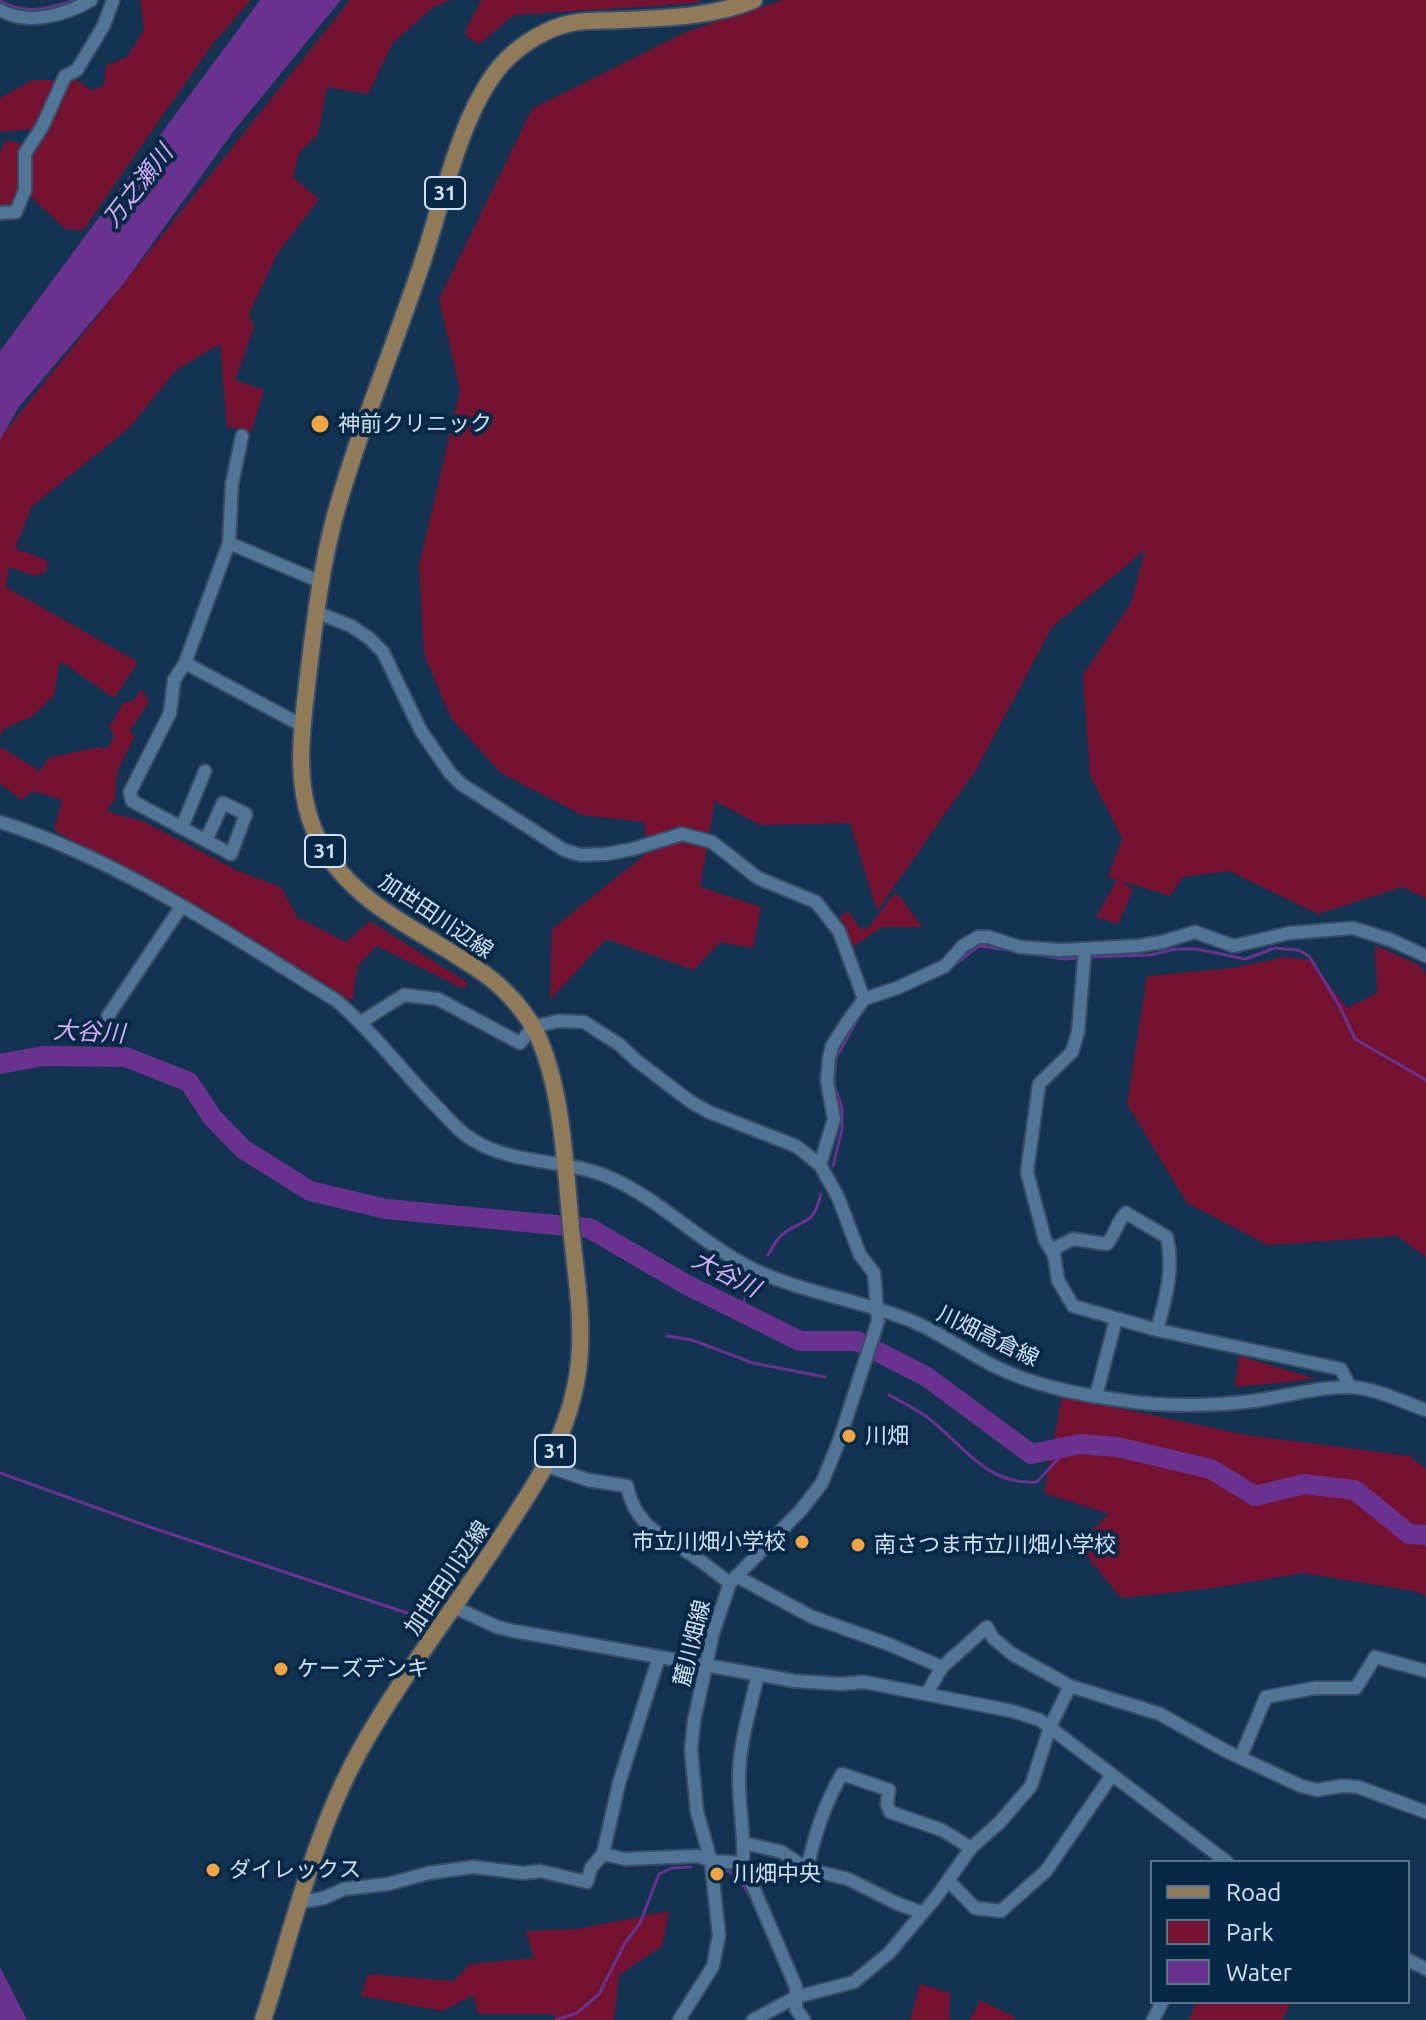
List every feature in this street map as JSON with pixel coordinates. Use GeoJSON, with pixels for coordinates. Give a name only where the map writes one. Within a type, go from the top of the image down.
{"type":"FeatureCollection","features":[{"type":"Feature","properties":{"kind":"main road","name":"加世田川辺線"},"geometry":{"type":"LineString","coordinates":[[263,2020],[331,1810],[361,1749],[547,1466],[570,1414],[577,1380],[580,1334],[555,1095],[547,1061],[533,1027],[492,980],[383,910],[347,881],[319,841],[307,811],[301,774],[303,726],[316,612],[334,519],[461,143],[491,77],[528,42],[551,29],[574,22],[694,16],[754,0]]}},
{"type":"Feature","properties":{"kind":"street"},"geometry":{"type":"LineString","coordinates":[[0,10],[31,18],[56,15],[91,0]]}},
{"type":"Feature","properties":{"kind":"street"},"geometry":{"type":"LineString","coordinates":[[0,213],[16,212],[25,190],[25,153],[42,127],[65,76],[77,70],[104,25],[113,0]]}},
{"type":"Feature","properties":{"kind":"street"},"geometry":{"type":"LineString","coordinates":[[206,840],[132,801],[130,792],[170,713],[174,680],[185,663],[229,543],[232,484],[242,436]]}},
{"type":"Feature","properties":{"kind":"street"},"geometry":{"type":"LineString","coordinates":[[229,543],[321,582]]}},
{"type":"Feature","properties":{"kind":"street"},"geometry":{"type":"LineString","coordinates":[[316,612],[351,626],[383,652],[421,731],[440,761],[461,784],[564,850],[581,855],[633,849],[682,834],[712,842],[758,878],[816,902],[839,931],[864,999]]}},
{"type":"Feature","properties":{"kind":"street"},"geometry":{"type":"LineString","coordinates":[[185,663],[303,726]]}},
{"type":"Feature","properties":{"kind":"street"},"geometry":{"type":"LineString","coordinates":[[182,827],[205,771]]}},
{"type":"Feature","properties":{"kind":"street","name":"川畑高倉線"},"geometry":{"type":"LineString","coordinates":[[0,822],[68,848],[181,907],[337,1001],[361,1022],[426,1095],[471,1139],[488,1148],[565,1171],[603,1174],[635,1190],[726,1254],[762,1274],[878,1315],[926,1328],[1025,1379],[1096,1396],[1127,1402],[1178,1405],[1265,1399],[1314,1389],[1350,1387],[1366,1389],[1426,1410]]}},
{"type":"Feature","properties":{"kind":"street"},"geometry":{"type":"LineString","coordinates":[[108,1016],[181,907]]}},
{"type":"Feature","properties":{"kind":"street"},"geometry":{"type":"LineString","coordinates":[[820,1165],[834,1119],[827,1081],[832,1046],[864,999],[945,966],[963,946],[978,937],[989,937],[1020,947],[1085,955],[1162,942],[1195,932],[1234,946],[1289,933],[1353,928],[1391,940],[1426,956]]}},
{"type":"Feature","properties":{"kind":"street"},"geometry":{"type":"LineString","coordinates":[[1085,955],[1078,1032],[1072,1052],[1039,1084],[1027,1172],[1058,1280],[1073,1306],[1157,1330],[1341,1369],[1350,1387]]}},
{"type":"Feature","properties":{"kind":"street"},"geometry":{"type":"LineString","coordinates":[[361,1022],[404,995],[438,999],[520,1043],[533,1027],[558,1021],[584,1022],[620,1045],[691,1102],[796,1146],[820,1165],[838,1197],[860,1255],[874,1273],[878,1315]]}},
{"type":"Feature","properties":{"kind":"street"},"geometry":{"type":"LineString","coordinates":[[1051,1250],[1073,1239],[1107,1244],[1115,1234],[1120,1218],[1126,1213],[1167,1237],[1171,1257],[1170,1283],[1157,1330]]}},
{"type":"Feature","properties":{"kind":"street","name":"麓川畑線"},"geometry":{"type":"LineString","coordinates":[[679,2020],[713,1966],[719,1935],[711,1861],[697,1812],[691,1750],[705,1664],[720,1606],[733,1580],[801,1510],[822,1483],[839,1441],[878,1315]]}},
{"type":"Feature","properties":{"kind":"street"},"geometry":{"type":"LineString","coordinates":[[1096,1396],[1116,1319]]}},
{"type":"Feature","properties":{"kind":"street"},"geometry":{"type":"LineString","coordinates":[[547,1466],[588,1480],[627,1486],[631,1504],[655,1532],[733,1580],[812,1617],[942,1667]]}},
{"type":"Feature","properties":{"kind":"street"},"geometry":{"type":"LineString","coordinates":[[454,1607],[497,1627],[514,1631],[795,1681],[864,1682],[1012,1711],[1040,1720],[1224,1860]]}},
{"type":"Feature","properties":{"kind":"street"},"geometry":{"type":"LineString","coordinates":[[927,1693],[942,1667],[987,1627],[993,1638],[1012,1654],[1070,1686],[1142,1706],[1309,1789],[1358,1787],[1426,1812]]}},
{"type":"Feature","properties":{"kind":"street"},"geometry":{"type":"LineString","coordinates":[[301,1902],[324,1898],[344,1889],[388,1884],[429,1873],[473,1867],[523,1873],[540,1871],[587,1882],[591,1868],[603,1854],[619,1783],[659,1657]]}},
{"type":"Feature","properties":{"kind":"street"},"geometry":{"type":"LineString","coordinates":[[1241,1756],[1266,1697],[1315,1688],[1356,1688],[1375,1657],[1426,1671]]}},
{"type":"Feature","properties":{"kind":"street"},"geometry":{"type":"LineString","coordinates":[[758,1674],[739,1775],[743,1863],[796,1987],[796,2009],[804,2020]]}},
{"type":"Feature","properties":{"kind":"street"},"geometry":{"type":"LineString","coordinates":[[753,2020],[796,1997],[854,1982],[889,1953],[971,1848],[1000,1822],[1031,1786],[1050,1727],[1070,1686]]}},
{"type":"Feature","properties":{"kind":"street"},"geometry":{"type":"LineString","coordinates":[[807,1869],[827,1800],[842,1774],[889,1790],[887,1804],[890,1812],[942,1830],[971,1848]]}},
{"type":"Feature","properties":{"kind":"street"},"geometry":{"type":"LineString","coordinates":[[948,1880],[975,1908],[1001,1911],[1046,1871],[1112,1775]]}},
{"type":"Feature","properties":{"kind":"street"},"geometry":{"type":"LineString","coordinates":[[744,1843],[782,1852],[807,1869],[848,1879],[923,1913]]}},
{"type":"Feature","properties":{"kind":"street"},"geometry":{"type":"LineString","coordinates":[[603,1854],[625,1859],[698,1856],[711,1861],[743,1863]]}},
{"type":"Feature","properties":{"kind":"green space"},"geometry":{"type":"Polygon","coordinates":[[[140,0],[251,0],[211,46],[83,230],[65,229],[31,197],[29,155],[74,78],[92,91],[104,85],[106,66],[127,57],[144,30],[140,0]]]}},
{"type":"Feature","properties":{"kind":"green space"},"geometry":{"type":"Polygon","coordinates":[[[350,0],[451,0],[433,7],[392,44],[368,94],[327,87],[318,134],[299,153],[293,177],[319,199],[277,254],[249,314],[254,327],[235,380],[264,390],[251,432],[227,427],[220,344],[176,370],[129,428],[32,506],[15,548],[48,561],[46,572],[34,576],[9,567],[6,587],[138,662],[114,698],[60,661],[54,695],[33,716],[3,729],[0,739],[0,438],[350,0]]]}},
{"type":"Feature","properties":{"kind":"green space"},"geometry":{"type":"Polygon","coordinates":[[[481,0],[700,0],[698,3],[514,15],[479,44],[464,34],[481,0]]]}},
{"type":"Feature","properties":{"kind":"green space"},"geometry":{"type":"Polygon","coordinates":[[[783,0],[1426,0],[1426,898],[1402,887],[1318,914],[1229,871],[1183,877],[1170,896],[1122,881],[1133,890],[1118,924],[1096,917],[1117,880],[1108,877],[1122,838],[1090,775],[1083,675],[1131,603],[1145,550],[1052,627],[977,768],[877,911],[850,823],[760,825],[715,801],[700,887],[761,907],[753,948],[720,942],[694,970],[606,939],[550,1000],[552,929],[647,853],[644,822],[582,815],[501,773],[451,718],[424,654],[419,566],[460,390],[439,299],[532,109],[688,31],[783,0]]]}},
{"type":"Feature","properties":{"kind":"green space"},"geometry":{"type":"Polygon","coordinates":[[[33,80],[56,80],[34,129],[0,132],[0,98],[33,80]]]}},
{"type":"Feature","properties":{"kind":"green space"},"geometry":{"type":"Polygon","coordinates":[[[6,140],[23,144],[14,204],[0,205],[0,153],[6,140]]]}},
{"type":"Feature","properties":{"kind":"green space"},"geometry":{"type":"Polygon","coordinates":[[[142,689],[149,702],[130,730],[134,737],[117,772],[115,799],[106,811],[145,822],[236,870],[281,887],[297,917],[346,942],[370,921],[468,983],[464,989],[377,946],[358,965],[352,1001],[54,830],[62,800],[33,791],[21,800],[0,783],[0,747],[40,771],[49,758],[93,748],[108,748],[114,736],[109,727],[124,702],[132,702],[142,689]]]}},
{"type":"Feature","properties":{"kind":"green space"},"geometry":{"type":"Polygon","coordinates":[[[893,895],[899,895],[922,927],[882,927],[852,947],[840,917],[848,911],[860,929],[869,927],[893,895]]]}},
{"type":"Feature","properties":{"kind":"green space"},"geometry":{"type":"Polygon","coordinates":[[[1375,945],[1421,966],[1426,975],[1426,1257],[1397,1236],[1268,1245],[1187,1203],[1127,1104],[1147,976],[1233,968],[1285,957],[1310,960],[1347,1008],[1377,993],[1375,945]]]}},
{"type":"Feature","properties":{"kind":"green space"},"geometry":{"type":"Polygon","coordinates":[[[1240,1356],[1316,1379],[1235,1387],[1240,1356]]]}},
{"type":"Feature","properties":{"kind":"green space"},"geometry":{"type":"Polygon","coordinates":[[[1062,1396],[1246,1435],[1410,1456],[1426,1469],[1426,1596],[1415,1591],[1303,1573],[1213,1588],[1121,1598],[1078,1545],[1109,1514],[1044,1493],[1062,1396]]]}},
{"type":"Feature","properties":{"kind":"green space"},"geometry":{"type":"Polygon","coordinates":[[[669,1911],[662,1946],[619,1975],[614,2020],[555,2020],[553,2014],[478,2014],[473,1995],[443,2011],[361,1996],[368,1974],[453,1981],[470,1964],[534,1958],[526,1931],[578,1929],[669,1911]]]}},
{"type":"Feature","properties":{"kind":"green space"},"geometry":{"type":"Polygon","coordinates":[[[920,1984],[950,1993],[949,2018],[952,2020],[910,2020],[920,1984]]]}},
{"type":"Feature","properties":{"kind":"green space"},"geometry":{"type":"Polygon","coordinates":[[[980,2000],[1013,2016],[1015,2020],[970,2020],[980,2000]]]}},
{"type":"Feature","properties":{"kind":"green space"},"geometry":{"type":"Polygon","coordinates":[[[1195,2004],[1290,2004],[1282,2020],[1189,2020],[1195,2004]]]}},
{"type":"Feature","properties":{"kind":"water","name":"万之瀬川"},"geometry":{"type":"Polygon","coordinates":[[[260,0],[341,0],[233,132],[124,283],[18,408],[0,440],[0,351],[260,0]]]}},
{"type":"Feature","properties":{"kind":"water"},"geometry":{"type":"Polygon","coordinates":[[[0,1967],[27,2020],[0,2020],[0,1967]]]}},
{"type":"Feature","properties":{"kind":"waterway"},"geometry":{"type":"LineString","coordinates":[[0,1],[29,9],[47,8],[76,0]]}},
{"type":"Feature","properties":{"kind":"waterway"},"geometry":{"type":"LineString","coordinates":[[949,969],[979,946],[1009,950]]}},
{"type":"Feature","properties":{"kind":"waterway"},"geometry":{"type":"LineString","coordinates":[[1088,957],[1151,955],[1175,949],[1197,949],[1245,959],[1275,948],[1298,950],[1309,956],[1339,1005],[1355,1039],[1426,1080]]}},
{"type":"Feature","properties":{"kind":"waterway"},"geometry":{"type":"LineString","coordinates":[[1024,953],[1080,958]]}},
{"type":"Feature","properties":{"kind":"waterway"},"geometry":{"type":"LineString","coordinates":[[833,1166],[842,1129],[842,1108],[834,1084],[836,1058],[860,1015]]}},
{"type":"Feature","properties":{"kind":"waterway","name":"大谷川"},"geometry":{"type":"LineString","coordinates":[[0,1064],[43,1056],[126,1057],[189,1082],[212,1117],[243,1149],[310,1191],[386,1209],[589,1228],[687,1285],[800,1341],[857,1341],[927,1377],[1031,1454],[1080,1444],[1117,1447],[1211,1469],[1255,1496],[1304,1484],[1355,1490],[1409,1534],[1426,1535]]}},
{"type":"Feature","properties":{"kind":"waterway"},"geometry":{"type":"LineString","coordinates":[[768,1255],[781,1236],[811,1217],[821,1194]]}},
{"type":"Feature","properties":{"kind":"waterway"},"geometry":{"type":"LineString","coordinates":[[740,1311],[749,1289]]}},
{"type":"Feature","properties":{"kind":"waterway"},"geometry":{"type":"LineString","coordinates":[[667,1336],[692,1340],[753,1363],[825,1377]]}},
{"type":"Feature","properties":{"kind":"waterway"},"geometry":{"type":"LineString","coordinates":[[889,1395],[927,1417],[977,1462],[1003,1477],[1037,1482],[1070,1446]]}},
{"type":"Feature","properties":{"kind":"waterway"},"geometry":{"type":"LineString","coordinates":[[0,1473],[428,1620]]}},
{"type":"Feature","properties":{"kind":"waterway"},"geometry":{"type":"LineString","coordinates":[[556,2020],[577,2013],[599,1994],[625,1943],[640,1923],[659,1874],[672,1868],[691,1867]]}},
{"type":"Feature","properties":{"kind":"waterway"},"geometry":{"type":"LineString","coordinates":[[725,1869],[734,1875],[749,1895],[777,1957]]}},
{"type":"Feature","properties":{"kind":"place","name":"神前クリニック"},"geometry":{"type":"Point","coordinates":[320,424]}},
{"type":"Feature","properties":{"kind":"place","name":"川畑"},"geometry":{"type":"Point","coordinates":[849,1436]}},
{"type":"Feature","properties":{"kind":"place","name":"市立川畑小学校"},"geometry":{"type":"Point","coordinates":[802,1542]}},
{"type":"Feature","properties":{"kind":"place","name":"南さつま市立川畑小学校"},"geometry":{"type":"Point","coordinates":[858,1545]}},
{"type":"Feature","properties":{"kind":"place","name":"ケーズデンキ"},"geometry":{"type":"Point","coordinates":[281,1669]}},
{"type":"Feature","properties":{"kind":"place","name":"ダイレックス"},"geometry":{"type":"Point","coordinates":[213,1870]}},
{"type":"Feature","properties":{"kind":"place","name":"川畑中央"},"geometry":{"type":"Point","coordinates":[717,1874]}}]}
